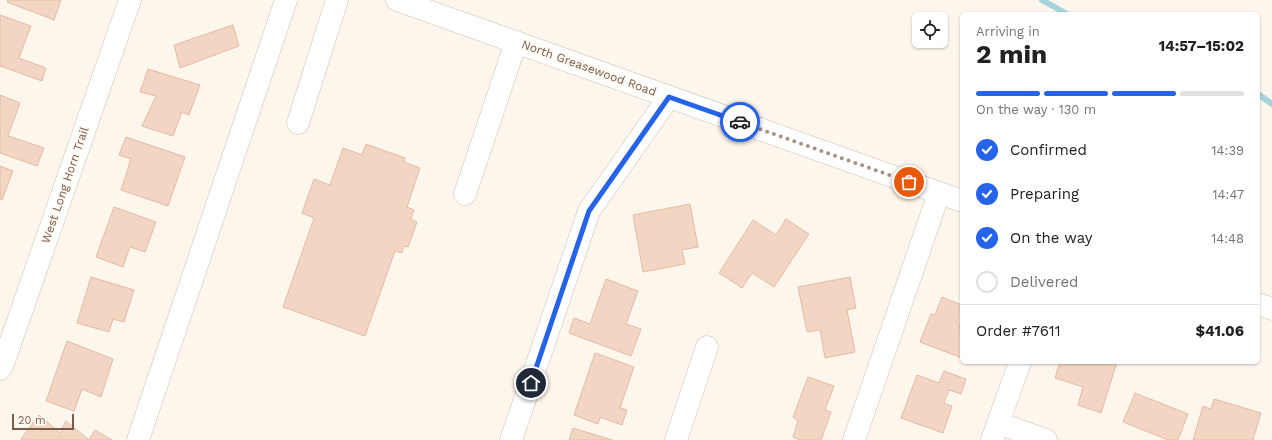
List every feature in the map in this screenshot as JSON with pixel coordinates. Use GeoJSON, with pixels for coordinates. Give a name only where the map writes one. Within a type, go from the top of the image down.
{"type":"FeatureCollection","features":[{"type":"Feature","properties":{"kind":"street","name":"West Long Horn Trail"},"geometry":{"type":"LineString","coordinates":[[0,369],[130,0]]}},
{"type":"Feature","properties":{"kind":"street"},"geometry":{"type":"LineString","coordinates":[[138,440],[286,0]]}},
{"type":"Feature","properties":{"kind":"street"},"geometry":{"type":"LineString","coordinates":[[298,123],[337,0]]}},
{"type":"Feature","properties":{"kind":"street","name":"North Greasewood Road"},"geometry":{"type":"LineString","coordinates":[[397,0],[960,200]]}},
{"type":"Feature","properties":{"kind":"street"},"geometry":{"type":"LineString","coordinates":[[464,194],[516,42]]}},
{"type":"Feature","properties":{"kind":"street"},"geometry":{"type":"LineString","coordinates":[[511,440],[589,211],[669,97]]}},
{"type":"Feature","properties":{"kind":"street"},"geometry":{"type":"LineString","coordinates":[[854,440],[938,193]]}},
{"type":"Feature","properties":{"kind":"street"},"geometry":{"type":"LineString","coordinates":[[1260,305],[1272,309]]}},
{"type":"Feature","properties":{"kind":"street"},"geometry":{"type":"LineString","coordinates":[[676,440],[708,347]]}},
{"type":"Feature","properties":{"kind":"street"},"geometry":{"type":"LineString","coordinates":[[1019,364],[995,432],[1046,440]]}},
{"type":"Feature","properties":{"kind":"building"},"geometry":{"type":"Polygon","coordinates":[[[8,0],[61,0],[54,20],[7,2],[8,0]]]}},
{"type":"Feature","properties":{"kind":"building"},"geometry":{"type":"Polygon","coordinates":[[[0,15],[31,26],[19,58],[46,68],[42,81],[0,66],[0,15]]]}},
{"type":"Feature","properties":{"kind":"building"},"geometry":{"type":"Polygon","coordinates":[[[233,25],[239,46],[180,68],[174,45],[233,25]]]}},
{"type":"Feature","properties":{"kind":"building"},"geometry":{"type":"Polygon","coordinates":[[[148,69],[200,85],[189,115],[182,112],[173,136],[142,126],[156,96],[140,92],[148,69]]]}},
{"type":"Feature","properties":{"kind":"building"},"geometry":{"type":"Polygon","coordinates":[[[0,95],[20,103],[8,136],[44,148],[37,166],[0,153],[0,95]]]}},
{"type":"Feature","properties":{"kind":"building"},"geometry":{"type":"Polygon","coordinates":[[[126,137],[185,157],[168,206],[121,190],[131,159],[119,155],[126,137]]]}},
{"type":"Feature","properties":{"kind":"building"},"geometry":{"type":"Polygon","coordinates":[[[366,144],[405,158],[404,162],[420,168],[407,207],[414,210],[411,219],[417,222],[408,247],[404,246],[402,253],[395,251],[365,336],[283,307],[314,218],[302,213],[314,179],[330,185],[343,148],[362,155],[366,144]]]}},
{"type":"Feature","properties":{"kind":"building"},"geometry":{"type":"Polygon","coordinates":[[[0,166],[13,171],[2,200],[0,199],[0,166]]]}},
{"type":"Feature","properties":{"kind":"building"},"geometry":{"type":"Polygon","coordinates":[[[690,204],[698,247],[682,250],[685,264],[643,272],[633,215],[690,204]]]}},
{"type":"Feature","properties":{"kind":"building"},"geometry":{"type":"Polygon","coordinates":[[[114,207],[156,222],[145,252],[130,247],[123,267],[96,257],[114,207]]]}},
{"type":"Feature","properties":{"kind":"building"},"geometry":{"type":"Polygon","coordinates":[[[786,219],[809,234],[774,287],[752,273],[742,288],[719,273],[753,220],[776,235],[786,219]]]}},
{"type":"Feature","properties":{"kind":"building"},"geometry":{"type":"Polygon","coordinates":[[[91,277],[134,290],[124,322],[113,319],[109,332],[77,323],[91,277]]]}},
{"type":"Feature","properties":{"kind":"building"},"geometry":{"type":"Polygon","coordinates":[[[850,277],[856,308],[847,310],[855,352],[825,358],[820,330],[807,332],[798,287],[850,277]]]}},
{"type":"Feature","properties":{"kind":"building"},"geometry":{"type":"Polygon","coordinates":[[[606,279],[638,291],[626,324],[641,329],[631,356],[569,333],[574,318],[590,324],[606,279]]]}},
{"type":"Feature","properties":{"kind":"building"},"geometry":{"type":"Polygon","coordinates":[[[942,297],[960,304],[960,326],[958,331],[960,332],[960,357],[920,342],[931,314],[935,315],[942,297]]]}},
{"type":"Feature","properties":{"kind":"building"},"geometry":{"type":"Polygon","coordinates":[[[67,341],[113,359],[101,397],[82,389],[74,411],[46,401],[67,341]]]}},
{"type":"Feature","properties":{"kind":"building"},"geometry":{"type":"Polygon","coordinates":[[[595,353],[634,367],[620,408],[627,410],[622,425],[600,417],[598,424],[574,415],[595,353]]]}},
{"type":"Feature","properties":{"kind":"building"},"geometry":{"type":"Polygon","coordinates":[[[1059,364],[1116,364],[1101,413],[1078,405],[1083,387],[1055,378],[1059,364]]]}},
{"type":"Feature","properties":{"kind":"building"},"geometry":{"type":"Polygon","coordinates":[[[944,371],[966,379],[961,394],[949,390],[944,403],[952,406],[943,433],[901,418],[917,375],[939,383],[944,371]]]}},
{"type":"Feature","properties":{"kind":"building"},"geometry":{"type":"Polygon","coordinates":[[[808,377],[834,386],[825,410],[831,412],[821,440],[800,440],[793,437],[798,421],[793,417],[808,377]]]}},
{"type":"Feature","properties":{"kind":"building"},"geometry":{"type":"Polygon","coordinates":[[[1135,393],[1188,414],[1178,440],[1168,440],[1123,422],[1135,393]]]}},
{"type":"Feature","properties":{"kind":"building"},"geometry":{"type":"Polygon","coordinates":[[[1214,399],[1261,413],[1253,440],[1193,440],[1203,406],[1211,409],[1214,399]]]}},
{"type":"Feature","properties":{"kind":"building"},"geometry":{"type":"Polygon","coordinates":[[[39,415],[60,433],[66,421],[89,440],[22,440],[21,439],[39,415]]]}},
{"type":"Feature","properties":{"kind":"building"},"geometry":{"type":"Polygon","coordinates":[[[573,428],[612,440],[569,440],[573,428]]]}},
{"type":"Feature","properties":{"kind":"building"},"geometry":{"type":"Polygon","coordinates":[[[95,430],[112,440],[89,440],[95,430]]]}},
{"type":"Feature","properties":{"kind":"waterway"},"geometry":{"type":"LineString","coordinates":[[1042,0],[1063,12]]}},
{"type":"Feature","properties":{"kind":"waterway"},"geometry":{"type":"LineString","coordinates":[[1260,95],[1272,104]]}},
{"type":"Feature","properties":{"kind":"way so far"},"geometry":{"type":"LineString","coordinates":[[740,122],[909,182]]}},
{"type":"Feature","properties":{"kind":"route"},"geometry":{"type":"LineString","coordinates":[[531,383],[589,211],[669,97],[740,122]]}}]}
